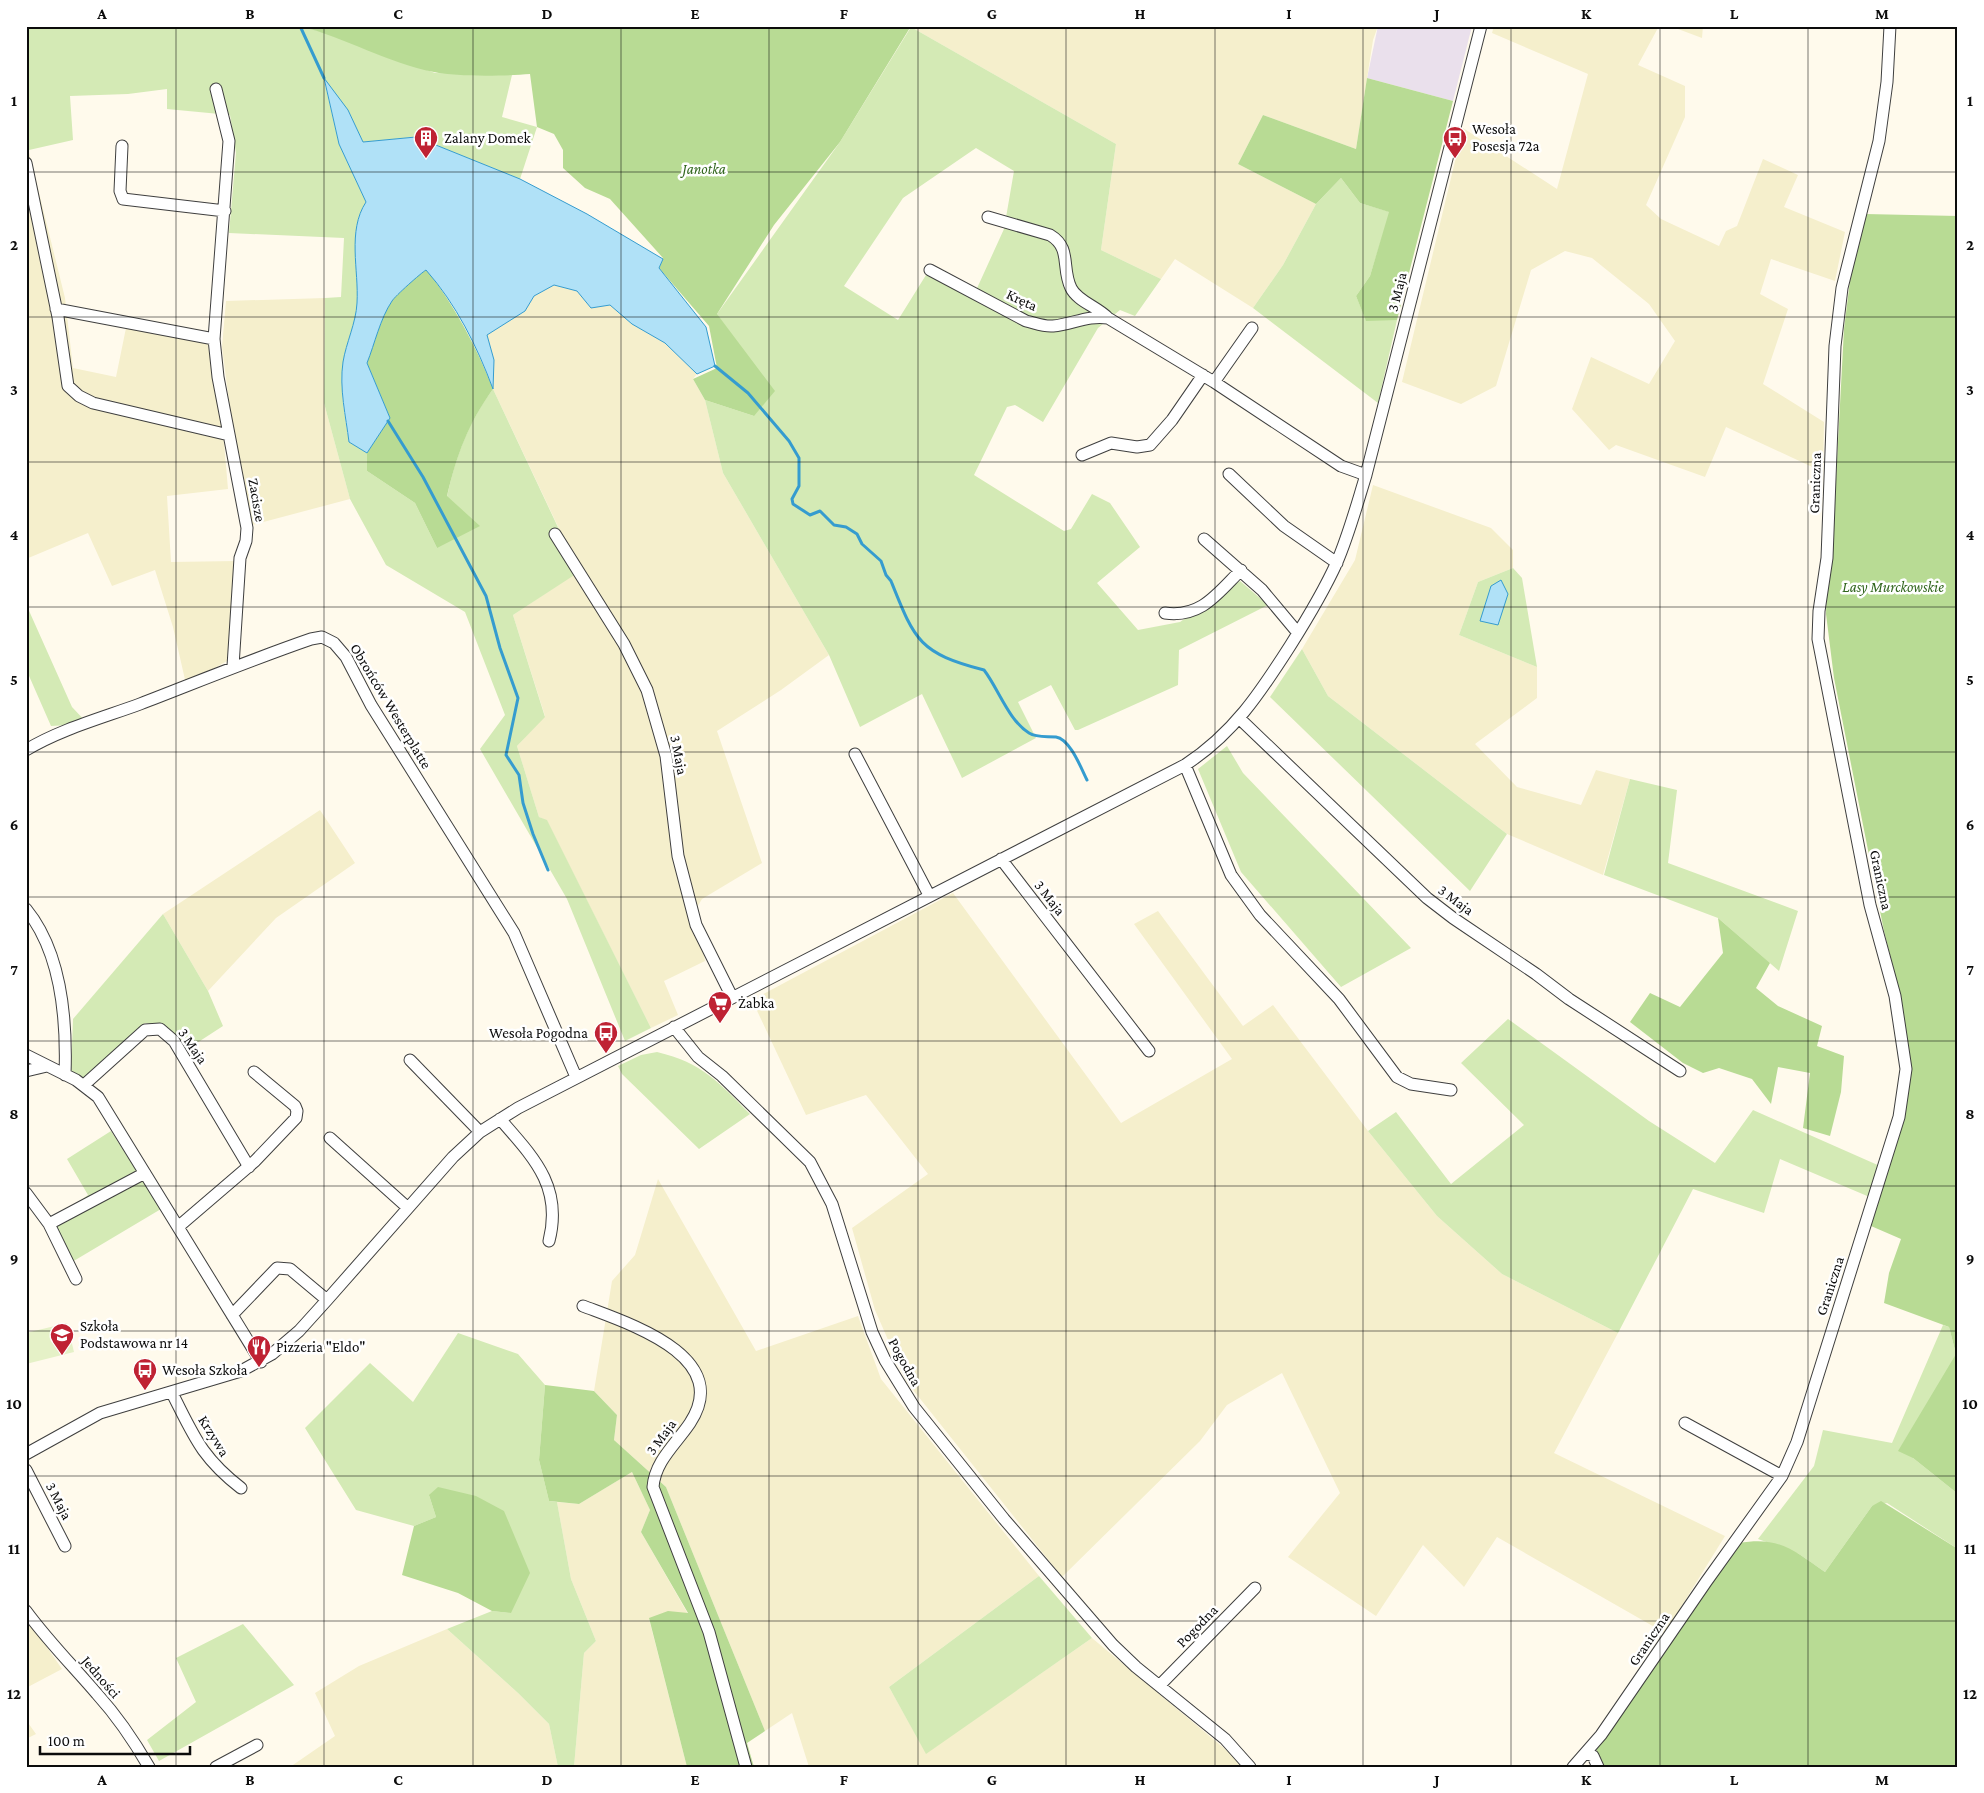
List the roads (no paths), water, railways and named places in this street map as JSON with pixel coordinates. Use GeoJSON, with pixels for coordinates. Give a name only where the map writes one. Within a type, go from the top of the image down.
{"type":"FeatureCollection","features":[{"type":"Feature","properties":{"kind":"street","name":"3 Maja"},"geometry":{"type":"LineString","coordinates":[[26,1454],[100,1413],[172,1393],[241,1371],[261,1362],[284,1345],[327,1300],[453,1157],[480,1132],[576,1077],[1185,765],[1214,744],[1240,719],[1257,697],[1298,634],[1337,563],[1366,475],[1481,26]]}},
{"type":"Feature","properties":{"kind":"street","name":"Graniczna"},"geometry":{"type":"LineString","coordinates":[[1573,1767],[1601,1735],[1782,1476],[1798,1442],[1822,1358],[1883,1174],[1898,1117],[1906,1069],[1895,996],[1870,905],[1818,639],[1818,611],[1828,558],[1835,346],[1846,273],[1879,141],[1887,82],[1890,26]]}},
{"type":"Feature","properties":{"kind":"street","name":"Zacisze"},"geometry":{"type":"LineString","coordinates":[[216,89],[229,141],[214,339],[218,377],[247,528],[246,541],[240,558],[233,666]]}},
{"type":"Feature","properties":{"kind":"street"},"geometry":{"type":"LineString","coordinates":[[122,146],[120,191],[123,199],[225,210]]}},
{"type":"Feature","properties":{"kind":"street"},"geometry":{"type":"LineString","coordinates":[[26,163],[56,309],[68,386],[79,396],[93,403],[230,435]]}},
{"type":"Feature","properties":{"kind":"street"},"geometry":{"type":"LineString","coordinates":[[988,217],[1050,235],[1057,239],[1065,251],[1071,288],[1075,294],[1102,311],[1108,318],[1203,375],[1341,466],[1366,475]]}},
{"type":"Feature","properties":{"kind":"street","name":"Kręta"},"geometry":{"type":"LineString","coordinates":[[930,270],[1026,321],[1040,325],[1052,326],[1094,316],[1108,318]]}},
{"type":"Feature","properties":{"kind":"street"},"geometry":{"type":"LineString","coordinates":[[56,309],[214,339]]}},
{"type":"Feature","properties":{"kind":"street"},"geometry":{"type":"LineString","coordinates":[[1214,382],[1252,328]]}},
{"type":"Feature","properties":{"kind":"street"},"geometry":{"type":"LineString","coordinates":[[1082,455],[1111,443],[1137,447],[1150,445],[1172,420],[1203,375]]}},
{"type":"Feature","properties":{"kind":"street"},"geometry":{"type":"LineString","coordinates":[[1230,474],[1284,526],[1337,563]]}},
{"type":"Feature","properties":{"kind":"street","name":"3 Maja"},"geometry":{"type":"LineString","coordinates":[[555,534],[624,644],[647,690],[666,756],[678,856],[696,926],[732,997]]}},
{"type":"Feature","properties":{"kind":"street"},"geometry":{"type":"LineString","coordinates":[[1204,538],[1262,590],[1298,634]]}},
{"type":"Feature","properties":{"kind":"street"},"geometry":{"type":"LineString","coordinates":[[1165,613],[1178,615],[1192,612],[1208,603],[1241,570]]}},
{"type":"Feature","properties":{"kind":"street","name":"Obrońców Westerplatte"},"geometry":{"type":"LineString","coordinates":[[26,750],[46,738],[311,638],[322,638],[334,643],[346,657],[371,705],[514,933],[576,1077]]}},
{"type":"Feature","properties":{"kind":"street","name":"3 Maja"},"geometry":{"type":"LineString","coordinates":[[1240,719],[1427,898],[1577,1005],[1680,1071]]}},
{"type":"Feature","properties":{"kind":"street"},"geometry":{"type":"LineString","coordinates":[[855,754],[929,895]]}},
{"type":"Feature","properties":{"kind":"street"},"geometry":{"type":"LineString","coordinates":[[1185,765],[1231,875],[1260,915],[1339,999],[1397,1077],[1411,1084],[1451,1090]]}},
{"type":"Feature","properties":{"kind":"street","name":"3 Maja"},"geometry":{"type":"LineString","coordinates":[[1001,859],[1149,1051]]}},
{"type":"Feature","properties":{"kind":"street"},"geometry":{"type":"LineString","coordinates":[[26,909],[44,937],[62,996],[75,1080]]}},
{"type":"Feature","properties":{"kind":"street","name":"Pogodna"},"geometry":{"type":"LineString","coordinates":[[674,1027],[698,1057],[722,1076],[810,1162],[832,1204],[872,1332],[885,1360],[914,1407],[1004,1519],[1113,1645],[1225,1739],[1250,1767]]}},
{"type":"Feature","properties":{"kind":"street","name":"3 Maja"},"geometry":{"type":"LineString","coordinates":[[75,1080],[145,1030],[160,1029],[174,1041],[249,1166]]}},
{"type":"Feature","properties":{"kind":"street"},"geometry":{"type":"LineString","coordinates":[[26,1055],[75,1080],[98,1097],[261,1362]]}},
{"type":"Feature","properties":{"kind":"street"},"geometry":{"type":"LineString","coordinates":[[410,1060],[480,1132]]}},
{"type":"Feature","properties":{"kind":"street"},"geometry":{"type":"LineString","coordinates":[[26,1071],[47,1066]]}},
{"type":"Feature","properties":{"kind":"street"},"geometry":{"type":"LineString","coordinates":[[178,1227],[249,1166],[296,1118],[297,1111],[295,1106],[254,1072]]}},
{"type":"Feature","properties":{"kind":"street"},"geometry":{"type":"LineString","coordinates":[[500,1119],[528,1151],[543,1174],[550,1191],[553,1208],[549,1241]]}},
{"type":"Feature","properties":{"kind":"street"},"geometry":{"type":"LineString","coordinates":[[330,1138],[408,1208]]}},
{"type":"Feature","properties":{"kind":"street"},"geometry":{"type":"LineString","coordinates":[[49,1224],[145,1173]]}},
{"type":"Feature","properties":{"kind":"street"},"geometry":{"type":"LineString","coordinates":[[26,1193],[49,1224],[76,1279]]}},
{"type":"Feature","properties":{"kind":"street"},"geometry":{"type":"LineString","coordinates":[[232,1315],[277,1268],[283,1267],[290,1270],[327,1300]]}},
{"type":"Feature","properties":{"kind":"street","name":"3 Maja"},"geometry":{"type":"LineString","coordinates":[[583,1306],[656,1336],[682,1356],[698,1377],[700,1399],[696,1411],[655,1471],[652,1488],[709,1632],[746,1767]]}},
{"type":"Feature","properties":{"kind":"street","name":"Krzywa"},"geometry":{"type":"LineString","coordinates":[[172,1393],[198,1446],[218,1471],[240,1488]]}},
{"type":"Feature","properties":{"kind":"street"},"geometry":{"type":"LineString","coordinates":[[1685,1423],[1782,1476]]}},
{"type":"Feature","properties":{"kind":"street","name":"3 Maja"},"geometry":{"type":"LineString","coordinates":[[26,1470],[65,1546]]}},
{"type":"Feature","properties":{"kind":"street","name":"Pogodna"},"geometry":{"type":"LineString","coordinates":[[1160,1686],[1255,1588]]}},
{"type":"Feature","properties":{"kind":"street","name":"Jedności"},"geometry":{"type":"LineString","coordinates":[[26,1611],[41,1632],[99,1695],[133,1740],[149,1767]]}},
{"type":"Feature","properties":{"kind":"street"},"geometry":{"type":"LineString","coordinates":[[216,1767],[257,1745]]}},
{"type":"Feature","properties":{"kind":"street"},"geometry":{"type":"LineString","coordinates":[[1586,1753],[1593,1756],[1598,1767]]}},
{"type":"Feature","properties":{"kind":"water"},"geometry":{"type":"Polygon","coordinates":[[[324,78],[348,110],[363,142],[416,137],[520,179],[587,214],[663,259],[659,268],[706,327],[715,366],[697,374],[665,343],[632,324],[610,305],[591,308],[577,291],[554,285],[534,296],[525,311],[487,335],[494,360],[493,389],[465,326],[447,297],[426,270],[392,301],[381,323],[367,363],[390,418],[367,453],[349,442],[342,392],[342,372],[344,355],[355,318],[357,303],[355,238],[360,213],[366,202],[339,144],[324,78]]]}},
{"type":"Feature","properties":{"kind":"water"},"geometry":{"type":"Polygon","coordinates":[[[1501,580],[1508,594],[1498,625],[1480,621],[1491,586],[1501,580]]]}},
{"type":"Feature","properties":{"kind":"waterway"},"geometry":{"type":"LineString","coordinates":[[300,26],[324,78]]}},
{"type":"Feature","properties":{"kind":"waterway"},"geometry":{"type":"LineString","coordinates":[[715,366],[748,393],[789,441],[799,458],[799,486],[792,499],[793,504],[810,515],[820,511],[834,525],[846,527],[857,534],[862,544],[881,561],[907,618],[922,642],[945,657],[984,670],[1010,713],[1022,728],[1035,736],[1061,739],[1070,748],[1087,780]]}},
{"type":"Feature","properties":{"kind":"waterway"},"geometry":{"type":"LineString","coordinates":[[388,421],[423,477],[486,596],[500,648],[518,698],[506,755],[519,775],[523,803],[548,870]]}},
{"type":"Feature","properties":{"kind":"place","name":"Zalany Domek"},"geometry":{"type":"Point","coordinates":[426,159]}},
{"type":"Feature","properties":{"kind":"place","name":"Wesoła Posesja 72a"},"geometry":{"type":"Point","coordinates":[1455,159]}},
{"type":"Feature","properties":{"kind":"place","name":"Żabka"},"geometry":{"type":"Point","coordinates":[720,1024]}},
{"type":"Feature","properties":{"kind":"place","name":"Wesoła Pogodna"},"geometry":{"type":"Point","coordinates":[606,1054]}},
{"type":"Feature","properties":{"kind":"place","name":"Szkoła Podstawowa nr 14"},"geometry":{"type":"Point","coordinates":[62,1356]}},
{"type":"Feature","properties":{"kind":"place","name":"Pizzeria \"Eldo\""},"geometry":{"type":"Point","coordinates":[259,1368]}},
{"type":"Feature","properties":{"kind":"place","name":"Wesoła Szkoła"},"geometry":{"type":"Point","coordinates":[145,1391]}},
{"type":"Feature","properties":{"kind":"park label","name":"Janotka"},"geometry":{"type":"Point","coordinates":[704,169]}},
{"type":"Feature","properties":{"kind":"park label","name":"Lasy Murckowskie"},"geometry":{"type":"Point","coordinates":[1893,587]}}]}
